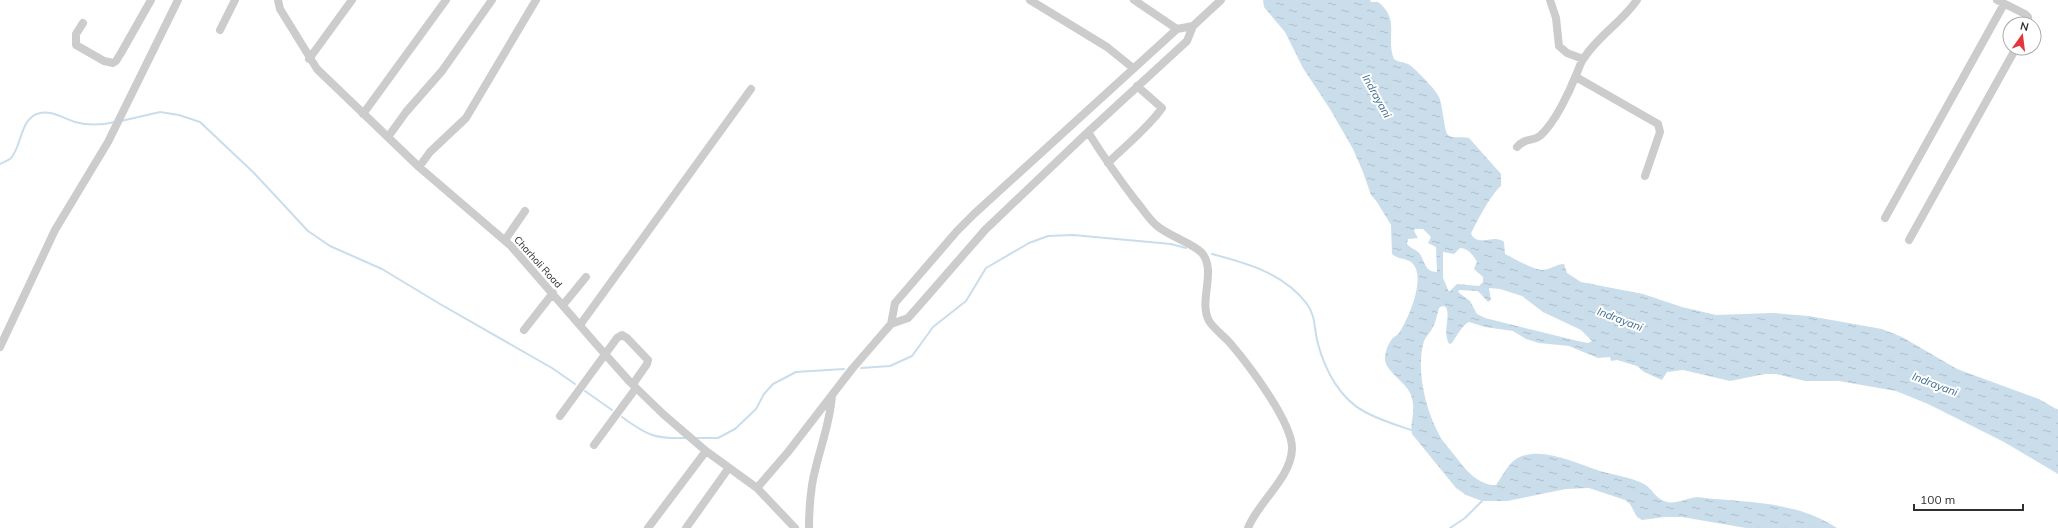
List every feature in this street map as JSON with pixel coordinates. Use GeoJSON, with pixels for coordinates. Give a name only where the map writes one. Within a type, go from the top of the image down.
{"type":"FeatureCollection","features":[{"type":"Feature","properties":{"kind":"street"},"geometry":{"type":"LineString","coordinates":[[83,23],[76,34],[76,45],[104,61],[113,63],[121,53],[151,0]]}},
{"type":"Feature","properties":{"kind":"street"},"geometry":{"type":"LineString","coordinates":[[0,347],[55,230],[114,129],[178,0]]}},
{"type":"Feature","properties":{"kind":"street"},"geometry":{"type":"LineString","coordinates":[[220,30],[235,0]]}},
{"type":"Feature","properties":{"kind":"street","name":"Charholi Road"},"geometry":{"type":"LineString","coordinates":[[278,0],[309,59],[316,69],[419,167],[505,240],[634,386],[694,442],[728,469],[757,488],[794,528]]}},
{"type":"Feature","properties":{"kind":"street"},"geometry":{"type":"LineString","coordinates":[[309,59],[352,0]]}},
{"type":"Feature","properties":{"kind":"street"},"geometry":{"type":"LineString","coordinates":[[364,114],[446,0]]}},
{"type":"Feature","properties":{"kind":"street"},"geometry":{"type":"LineString","coordinates":[[388,137],[406,112],[442,71],[492,0]]}},
{"type":"Feature","properties":{"kind":"street"},"geometry":{"type":"LineString","coordinates":[[419,167],[430,152],[466,118],[536,0]]}},
{"type":"Feature","properties":{"kind":"street"},"geometry":{"type":"LineString","coordinates":[[1030,0],[1107,47],[1133,68]]}},
{"type":"Feature","properties":{"kind":"street"},"geometry":{"type":"LineString","coordinates":[[1134,0],[1176,29]]}},
{"type":"Feature","properties":{"kind":"street"},"geometry":{"type":"LineString","coordinates":[[757,488],[788,452],[852,369],[891,324],[908,318],[984,230],[1137,86],[1187,42],[1193,26],[1221,0]]}},
{"type":"Feature","properties":{"kind":"street"},"geometry":{"type":"LineString","coordinates":[[1550,0],[1556,18],[1559,46],[1568,53],[1583,59]]}},
{"type":"Feature","properties":{"kind":"street"},"geometry":{"type":"LineString","coordinates":[[1517,146],[1521,142],[1538,138],[1542,134],[1576,76],[1583,59],[1595,44],[1625,16],[1637,0]]}},
{"type":"Feature","properties":{"kind":"street"},"geometry":{"type":"LineString","coordinates":[[1885,218],[2000,2],[2027,16]]}},
{"type":"Feature","properties":{"kind":"street"},"geometry":{"type":"LineString","coordinates":[[891,324],[895,303],[956,231],[1176,29],[1193,26]]}},
{"type":"Feature","properties":{"kind":"street"},"geometry":{"type":"LineString","coordinates":[[1909,240],[2012,56]]}},
{"type":"Feature","properties":{"kind":"street"},"geometry":{"type":"LineString","coordinates":[[1576,76],[1658,124],[1660,132],[1645,176]]}},
{"type":"Feature","properties":{"kind":"street"},"geometry":{"type":"LineString","coordinates":[[1108,163],[1128,142],[1153,121],[1162,108],[1137,86]]}},
{"type":"Feature","properties":{"kind":"street"},"geometry":{"type":"LineString","coordinates":[[580,324],[751,89]]}},
{"type":"Feature","properties":{"kind":"street"},"geometry":{"type":"LineString","coordinates":[[1088,132],[1108,163],[1156,225],[1167,233],[1201,252],[1205,258],[1208,266],[1206,293],[1207,315],[1210,323],[1229,342],[1253,373],[1275,406],[1291,437],[1292,450],[1284,471],[1266,502],[1257,512],[1248,528]]}},
{"type":"Feature","properties":{"kind":"street"},"geometry":{"type":"LineString","coordinates":[[505,240],[525,211]]}},
{"type":"Feature","properties":{"kind":"street"},"geometry":{"type":"LineString","coordinates":[[563,305],[586,277]]}},
{"type":"Feature","properties":{"kind":"street"},"geometry":{"type":"LineString","coordinates":[[524,330],[553,293]]}},
{"type":"Feature","properties":{"kind":"street"},"geometry":{"type":"LineString","coordinates":[[560,416],[617,338],[622,335],[645,356],[648,360],[647,364],[594,445]]}},
{"type":"Feature","properties":{"kind":"street"},"geometry":{"type":"LineString","coordinates":[[809,528],[812,484],[828,427],[832,395]]}},
{"type":"Feature","properties":{"kind":"street"},"geometry":{"type":"LineString","coordinates":[[648,528],[706,451]]}},
{"type":"Feature","properties":{"kind":"street"},"geometry":{"type":"LineString","coordinates":[[686,528],[728,469]]}},
{"type":"Feature","properties":{"kind":"water","name":"Indrayani"},"geometry":{"type":"Polygon","coordinates":[[[1263,0],[1370,0],[1371,2],[1378,2],[1385,9],[1391,22],[1391,43],[1394,59],[1411,66],[1425,79],[1437,94],[1440,101],[1445,129],[1448,135],[1452,137],[1469,138],[1501,174],[1501,186],[1489,201],[1477,222],[1471,234],[1474,238],[1478,240],[1496,239],[1504,242],[1505,254],[1534,268],[1543,270],[1564,264],[1567,273],[1581,282],[1643,294],[1682,307],[1716,315],[1773,313],[1809,316],[1882,329],[1902,337],[1957,369],[2039,399],[2058,410],[2058,474],[2004,442],[1928,404],[1896,391],[1839,381],[1805,381],[1776,374],[1765,374],[1730,381],[1683,370],[1667,372],[1662,380],[1644,372],[1637,366],[1617,360],[1611,361],[1610,357],[1598,358],[1569,346],[1539,343],[1526,339],[1513,331],[1485,327],[1469,322],[1462,328],[1452,343],[1449,344],[1446,334],[1448,316],[1446,307],[1442,306],[1439,308],[1433,327],[1424,341],[1421,366],[1424,393],[1432,419],[1443,441],[1466,470],[1480,481],[1490,485],[1496,485],[1513,461],[1522,456],[1532,454],[1552,455],[1644,484],[1663,501],[1678,502],[1697,497],[1769,504],[1804,512],[1837,528],[1746,528],[1682,517],[1665,517],[1642,520],[1637,517],[1630,504],[1625,500],[1589,488],[1566,489],[1507,501],[1482,501],[1466,495],[1456,488],[1412,434],[1411,426],[1413,401],[1411,395],[1409,390],[1386,364],[1385,356],[1388,346],[1403,327],[1415,298],[1418,277],[1416,268],[1411,262],[1396,257],[1392,254],[1391,225],[1371,195],[1353,149],[1330,109],[1303,68],[1285,32],[1264,7],[1263,0]],[[1415,229],[1414,231],[1418,238],[1408,239],[1407,244],[1417,251],[1429,270],[1437,272],[1436,247],[1428,243],[1431,237],[1423,229],[1415,229]],[[1460,248],[1454,254],[1443,252],[1443,278],[1449,292],[1457,284],[1479,286],[1483,282],[1483,277],[1474,269],[1477,262],[1472,255],[1463,248],[1460,248]],[[1489,288],[1491,300],[1488,302],[1478,291],[1459,290],[1458,292],[1470,301],[1477,314],[1485,318],[1578,341],[1588,343],[1592,341],[1581,330],[1543,312],[1522,296],[1500,289],[1489,288]]]}},
{"type":"Feature","properties":{"kind":"waterway"},"geometry":{"type":"LineString","coordinates":[[121,121],[160,112],[179,115],[200,122],[253,172],[308,231],[330,246],[382,269],[552,368],[575,384]]}},
{"type":"Feature","properties":{"kind":"waterway"},"geometry":{"type":"LineString","coordinates":[[0,164],[7,161],[15,153],[25,126],[33,116],[40,113],[49,113],[75,122],[90,125],[115,122]]}},
{"type":"Feature","properties":{"kind":"waterway"},"geometry":{"type":"LineString","coordinates":[[861,368],[890,366],[912,356],[933,327],[966,301],[986,268],[1029,243],[1048,236],[1073,235],[1171,244],[1186,248]]}},
{"type":"Feature","properties":{"kind":"waterway"},"geometry":{"type":"LineString","coordinates":[[1212,254],[1238,261],[1264,271],[1287,284],[1298,293],[1312,313],[1321,354],[1329,374],[1341,392],[1348,400],[1365,412],[1382,420],[1411,430]]}},
{"type":"Feature","properties":{"kind":"waterway"},"geometry":{"type":"LineString","coordinates":[[695,438],[718,438],[735,429],[756,409],[764,394],[773,384],[796,372],[844,369]]}},
{"type":"Feature","properties":{"kind":"waterway"},"geometry":{"type":"LineString","coordinates":[[585,391],[612,410]]}},
{"type":"Feature","properties":{"kind":"waterway"},"geometry":{"type":"LineString","coordinates":[[622,417],[652,435],[667,438],[687,438]]}},
{"type":"Feature","properties":{"kind":"waterway"},"geometry":{"type":"LineString","coordinates":[[1450,528],[1465,518],[1482,501]]}}]}
